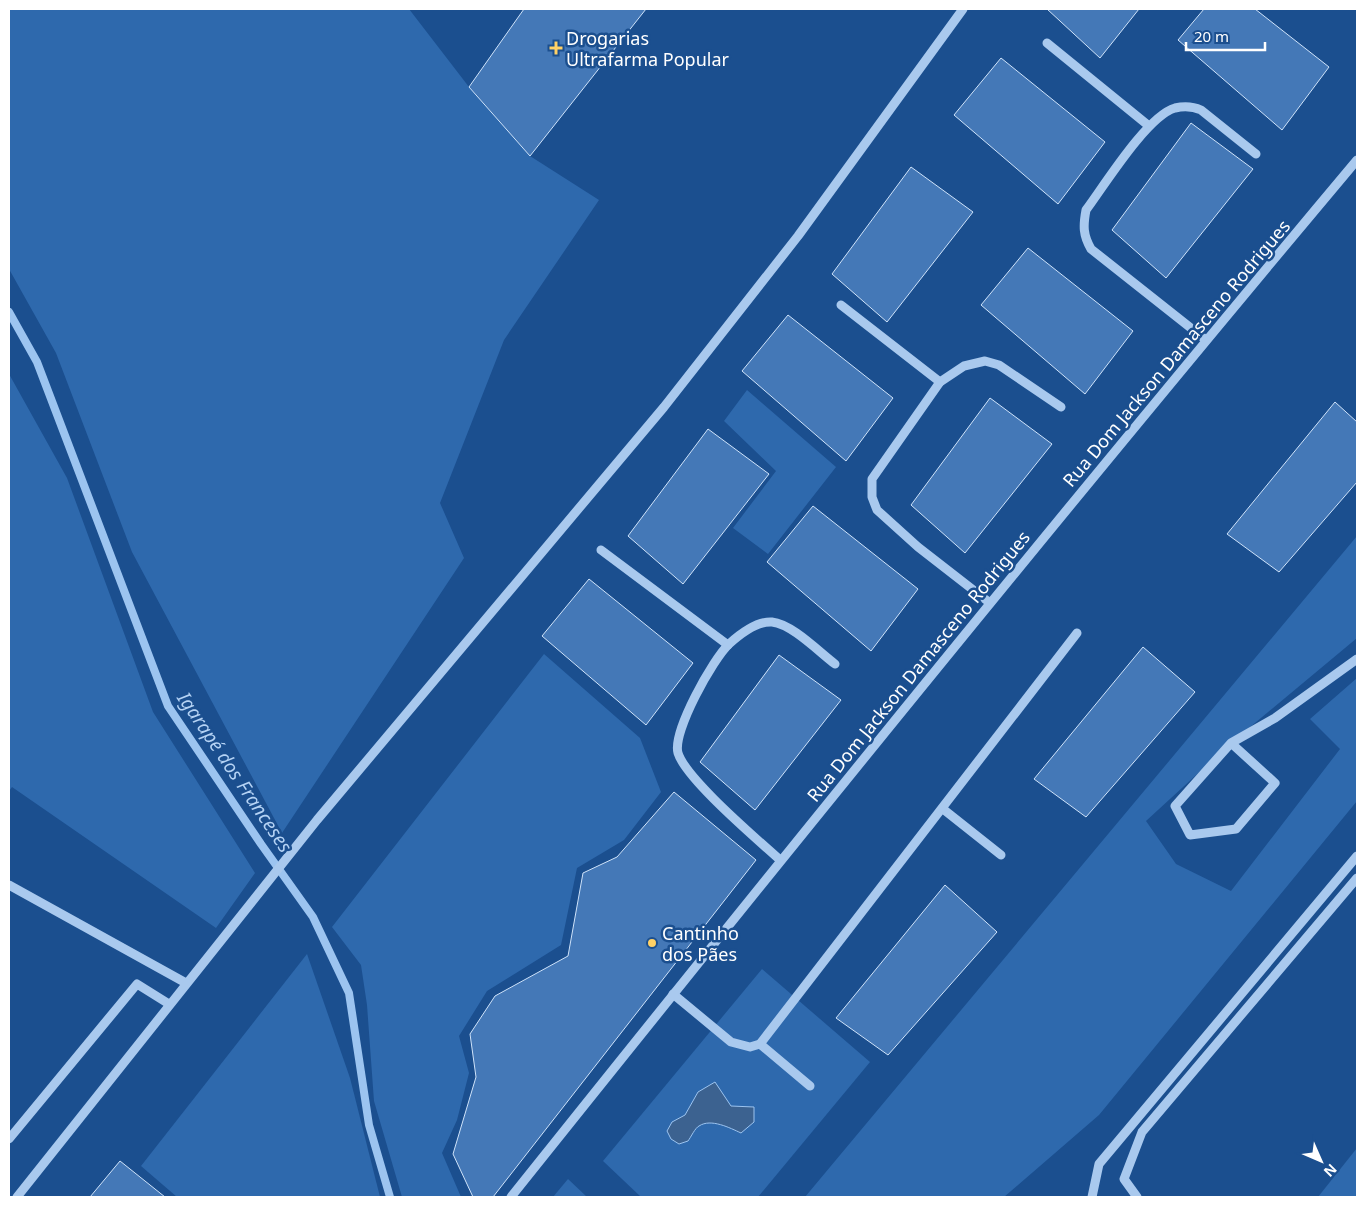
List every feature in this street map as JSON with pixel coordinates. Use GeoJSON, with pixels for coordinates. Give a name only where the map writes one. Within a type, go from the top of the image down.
{"type":"FeatureCollection","features":[{"type":"Feature","properties":{"kind":"street"},"geometry":{"type":"LineString","coordinates":[[17,1197],[316,820],[664,407],[798,236],[963,9]]}},
{"type":"Feature","properties":{"kind":"street"},"geometry":{"type":"LineString","coordinates":[[1047,43],[1149,126]]}},
{"type":"Feature","properties":{"kind":"street"},"geometry":{"type":"LineString","coordinates":[[1206,340],[1091,249],[1085,239],[1083,225],[1086,210],[1149,126],[1173,109],[1191,106],[1201,110],[1256,154]]}},
{"type":"Feature","properties":{"kind":"street","name":"Rua Dom Jackson Damasceno Rodrigues"},"geometry":{"type":"LineString","coordinates":[[511,1197],[780,860],[1206,340],[1357,160]]}},
{"type":"Feature","properties":{"kind":"street"},"geometry":{"type":"LineString","coordinates":[[841,305],[940,382]]}},
{"type":"Feature","properties":{"kind":"street"},"geometry":{"type":"LineString","coordinates":[[990,604],[877,510],[872,497],[872,479],[940,382],[964,366],[985,361],[999,365],[1061,407]]}},
{"type":"Feature","properties":{"kind":"street"},"geometry":{"type":"LineString","coordinates":[[601,550],[728,645]]}},
{"type":"Feature","properties":{"kind":"street"},"geometry":{"type":"LineString","coordinates":[[780,860],[730,815],[684,764],[678,751],[679,733],[687,710],[728,645],[754,626],[772,622],[789,629],[835,664]]}},
{"type":"Feature","properties":{"kind":"street"},"geometry":{"type":"LineString","coordinates":[[673,994],[731,1042],[750,1047],[760,1044],[1077,633]]}},
{"type":"Feature","properties":{"kind":"street"},"geometry":{"type":"LineString","coordinates":[[1231,743],[1275,783],[1236,829],[1190,835],[1175,806],[1231,743],[1275,718],[1357,659]]}},
{"type":"Feature","properties":{"kind":"street"},"geometry":{"type":"LineString","coordinates":[[943,809],[1001,855]]}},
{"type":"Feature","properties":{"kind":"street"},"geometry":{"type":"LineString","coordinates":[[1092,1197],[1099,1164],[1357,856]]}},
{"type":"Feature","properties":{"kind":"street"},"geometry":{"type":"LineString","coordinates":[[1137,1197],[1124,1179],[1142,1132],[1357,878]]}},
{"type":"Feature","properties":{"kind":"street"},"geometry":{"type":"LineString","coordinates":[[9,885],[186,982]]}},
{"type":"Feature","properties":{"kind":"street"},"geometry":{"type":"LineString","coordinates":[[9,1139],[137,984],[169,1004]]}},
{"type":"Feature","properties":{"kind":"street"},"geometry":{"type":"LineString","coordinates":[[760,1044],[810,1086]]}},
{"type":"Feature","properties":{"kind":"shaded area"},"geometry":{"type":"Polygon","coordinates":[[[9,9],[409,9],[469,87],[530,156],[599,200],[504,340],[440,503],[464,558],[282,833],[132,552],[56,353],[9,269],[9,9]]]}},
{"type":"Feature","properties":{"kind":"shaded area"},"geometry":{"type":"Polygon","coordinates":[[[9,374],[67,478],[153,712],[255,873],[216,928],[12,787],[9,791],[9,374]]]}},
{"type":"Feature","properties":{"kind":"shaded area"},"geometry":{"type":"Polygon","coordinates":[[[747,390],[836,467],[768,554],[733,528],[776,471],[724,421],[747,390]]]}},
{"type":"Feature","properties":{"kind":"shaded area"},"geometry":{"type":"Polygon","coordinates":[[[1357,536],[1357,638],[1231,743],[1146,821],[1176,864],[1231,891],[1340,749],[1310,719],[1357,678],[1357,801],[1099,1115],[1004,1197],[805,1197],[1357,536]]]}},
{"type":"Feature","properties":{"kind":"shaded area"},"geometry":{"type":"Polygon","coordinates":[[[544,654],[640,738],[661,792],[624,840],[577,868],[561,945],[487,991],[459,1036],[469,1073],[457,1120],[442,1153],[461,1197],[402,1197],[374,1101],[367,1005],[361,965],[332,927],[544,654]]]}},
{"type":"Feature","properties":{"kind":"shaded area"},"geometry":{"type":"Polygon","coordinates":[[[307,954],[350,1078],[380,1197],[177,1197],[141,1166],[307,954]]]}},
{"type":"Feature","properties":{"kind":"shaded area"},"geometry":{"type":"Polygon","coordinates":[[[762,969],[870,1062],[758,1197],[641,1197],[603,1161],[762,969]]]}},
{"type":"Feature","properties":{"kind":"shaded area"},"geometry":{"type":"Polygon","coordinates":[[[715,1082],[731,1106],[754,1107],[754,1122],[741,1133],[715,1123],[709,1123],[699,1126],[688,1141],[679,1144],[671,1139],[667,1131],[672,1122],[685,1115],[698,1092],[715,1082]]]}},
{"type":"Feature","properties":{"kind":"shaded area"},"geometry":{"type":"Polygon","coordinates":[[[1357,1148],[1357,1197],[1318,1197],[1357,1148]]]}},
{"type":"Feature","properties":{"kind":"shaded area"},"geometry":{"type":"Polygon","coordinates":[[[568,1179],[587,1197],[553,1197],[568,1179]]]}},
{"type":"Feature","properties":{"kind":"building","name":"Drogarias Ultrafarma Popular"},"geometry":{"type":"Polygon","coordinates":[[[524,9],[646,9],[530,156],[469,87],[524,9]]]}},
{"type":"Feature","properties":{"kind":"building"},"geometry":{"type":"Polygon","coordinates":[[[1047,9],[1139,9],[1100,58],[1047,9]]]}},
{"type":"Feature","properties":{"kind":"building"},"geometry":{"type":"Polygon","coordinates":[[[1204,9],[1255,9],[1329,67],[1282,130],[1178,40],[1204,9]]]}},
{"type":"Feature","properties":{"kind":"building"},"geometry":{"type":"Polygon","coordinates":[[[1001,58],[1105,142],[1058,204],[954,115],[1001,58]]]}},
{"type":"Feature","properties":{"kind":"building"},"geometry":{"type":"Polygon","coordinates":[[[1191,123],[1253,169],[1166,278],[1112,230],[1191,123]]]}},
{"type":"Feature","properties":{"kind":"building"},"geometry":{"type":"Polygon","coordinates":[[[911,167],[973,212],[887,322],[832,274],[911,167]]]}},
{"type":"Feature","properties":{"kind":"building"},"geometry":{"type":"Polygon","coordinates":[[[1028,248],[1133,331],[1085,394],[981,305],[1028,248]]]}},
{"type":"Feature","properties":{"kind":"building"},"geometry":{"type":"Polygon","coordinates":[[[788,315],[893,398],[846,461],[742,371],[788,315]]]}},
{"type":"Feature","properties":{"kind":"building"},"geometry":{"type":"Polygon","coordinates":[[[990,398],[1052,444],[965,553],[911,505],[990,398]]]}},
{"type":"Feature","properties":{"kind":"building"},"geometry":{"type":"Polygon","coordinates":[[[1335,402],[1357,422],[1357,482],[1279,572],[1227,534],[1335,402]]]}},
{"type":"Feature","properties":{"kind":"building"},"geometry":{"type":"Polygon","coordinates":[[[708,429],[769,474],[683,584],[628,536],[708,429]]]}},
{"type":"Feature","properties":{"kind":"building"},"geometry":{"type":"Polygon","coordinates":[[[813,506],[918,589],[871,651],[767,562],[813,506]]]}},
{"type":"Feature","properties":{"kind":"building"},"geometry":{"type":"Polygon","coordinates":[[[589,579],[693,663],[646,725],[542,636],[589,579]]]}},
{"type":"Feature","properties":{"kind":"building"},"geometry":{"type":"Polygon","coordinates":[[[1143,647],[1195,692],[1086,817],[1034,779],[1143,647]]]}},
{"type":"Feature","properties":{"kind":"building"},"geometry":{"type":"Polygon","coordinates":[[[779,655],[841,700],[755,810],[700,762],[779,655]]]}},
{"type":"Feature","properties":{"kind":"building"},"geometry":{"type":"Polygon","coordinates":[[[674,792],[756,860],[493,1197],[473,1197],[453,1154],[476,1077],[470,1034],[495,996],[568,956],[583,873],[617,857],[674,792]]]}},
{"type":"Feature","properties":{"kind":"building"},"geometry":{"type":"Polygon","coordinates":[[[945,885],[997,932],[888,1055],[836,1018],[945,885]]]}},
{"type":"Feature","properties":{"kind":"building"},"geometry":{"type":"Polygon","coordinates":[[[120,1161],[165,1197],[90,1197],[120,1161]]]}},
{"type":"Feature","properties":{"kind":"waterway","name":"Igarapé dos Franceses"},"geometry":{"type":"LineString","coordinates":[[9,312],[37,362],[168,706],[261,844],[313,917],[349,993],[369,1125],[390,1197]]}},
{"type":"Feature","properties":{"kind":"place","name":"Drogarias Ultrafarma Popular"},"geometry":{"type":"Point","coordinates":[556,48]}},
{"type":"Feature","properties":{"kind":"place","name":"Cantinho dos Pães"},"geometry":{"type":"Point","coordinates":[652,943]}}]}
